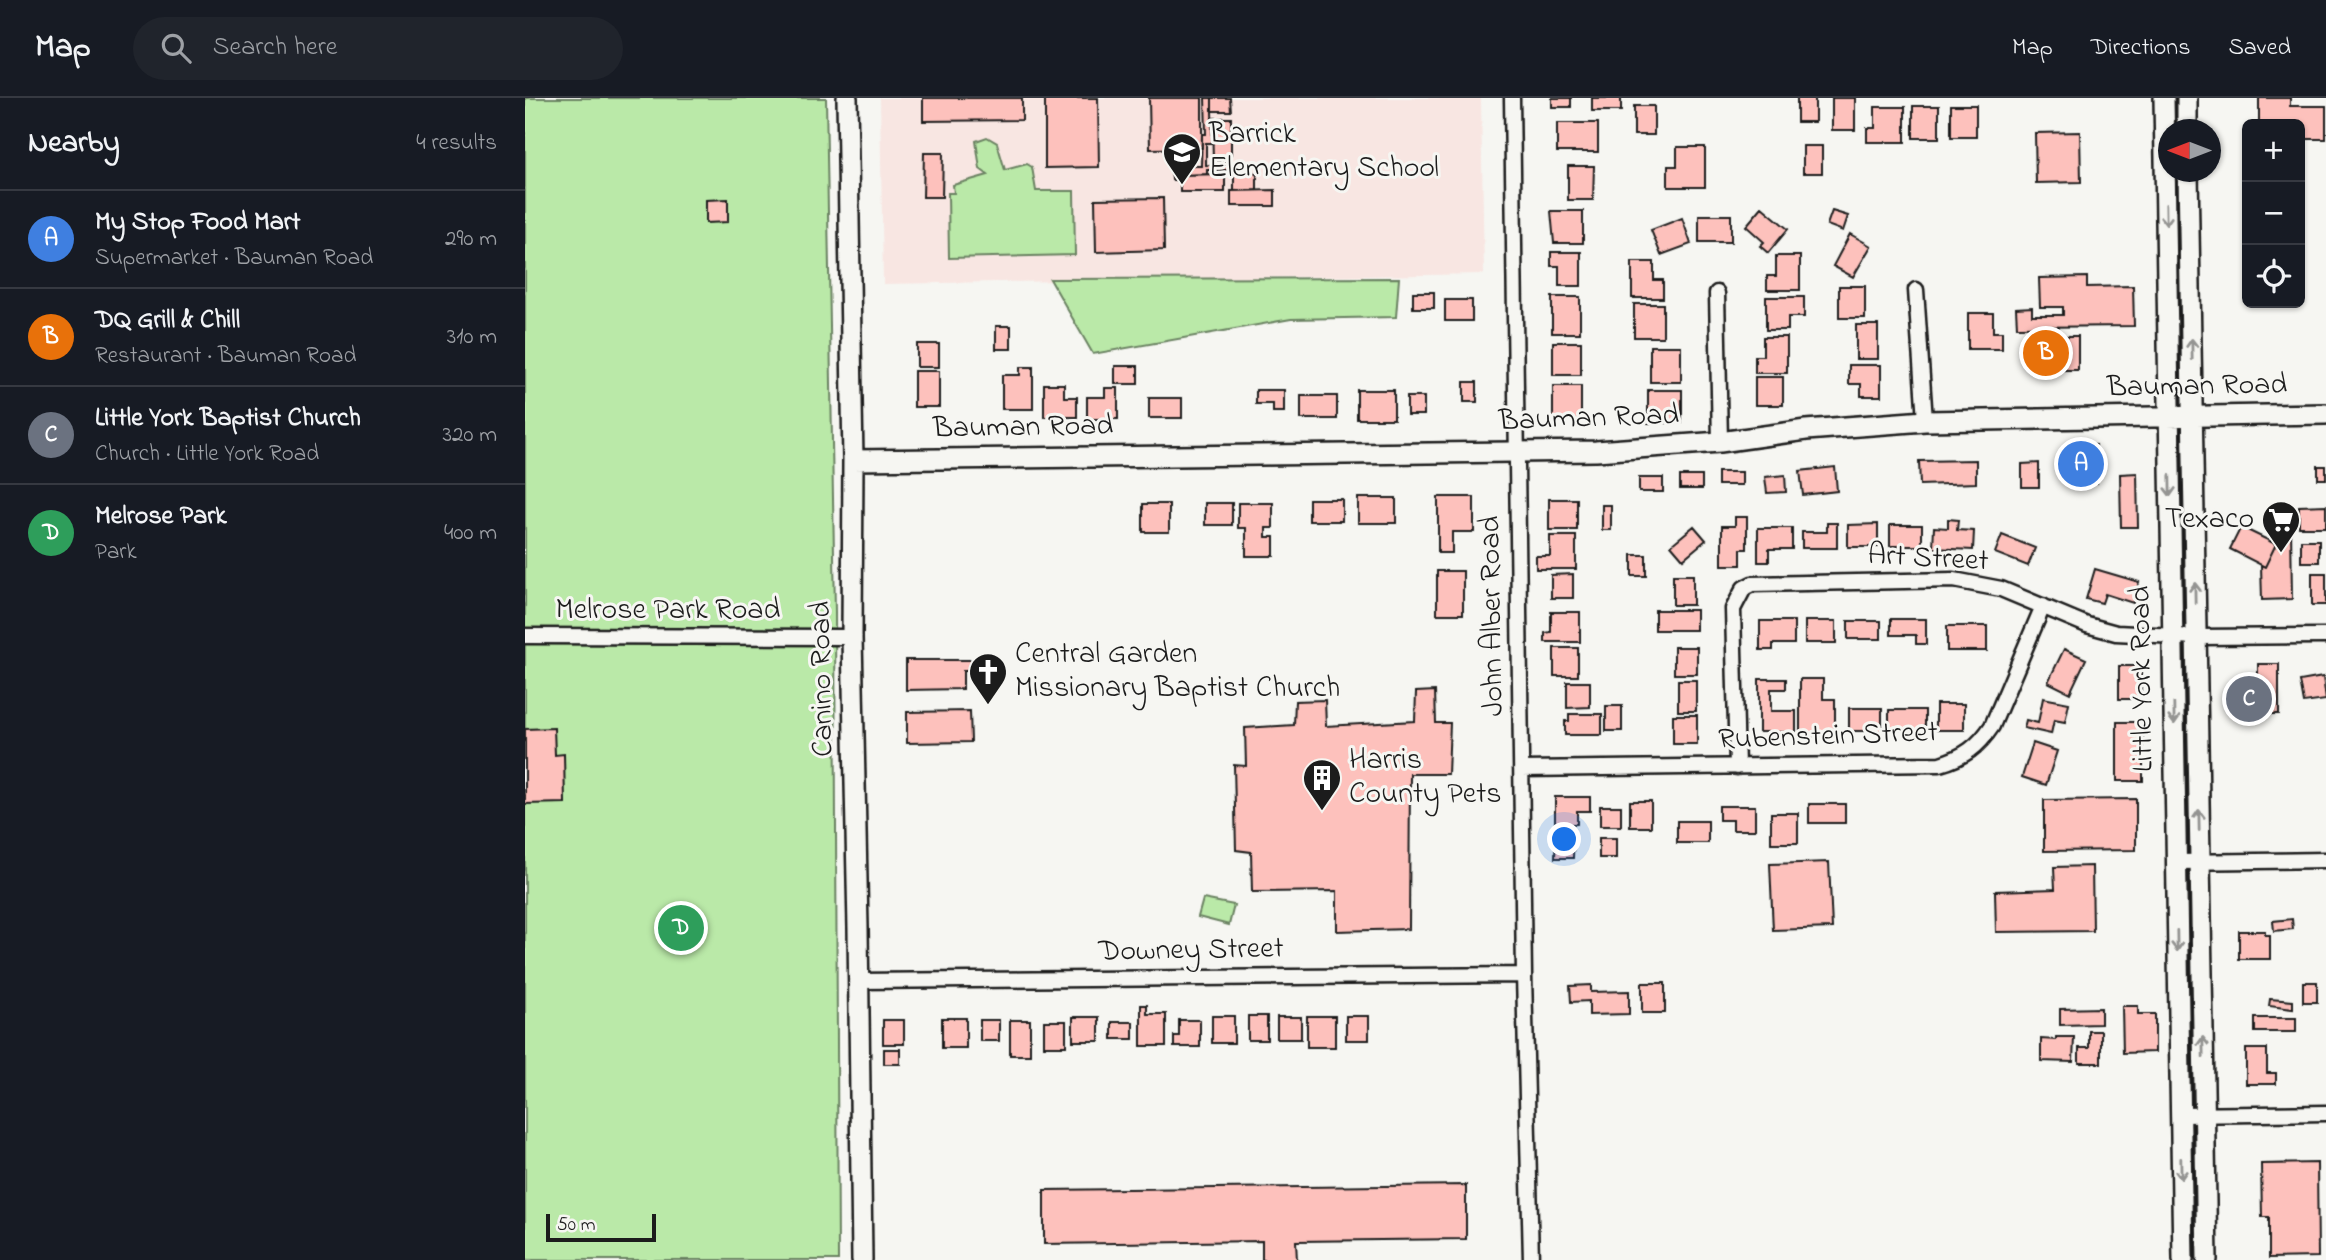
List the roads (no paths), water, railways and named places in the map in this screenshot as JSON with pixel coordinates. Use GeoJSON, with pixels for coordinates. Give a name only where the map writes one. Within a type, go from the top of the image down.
{"type":"FeatureCollection","features":[{"type":"Feature","properties":{"kind":"street","name":"Canino Road"},"geometry":{"type":"LineString","coordinates":[[847,98],[862,1260]]}},
{"type":"Feature","properties":{"kind":"street","name":"John Alber Road"},"geometry":{"type":"LineString","coordinates":[[1512,98],[1524,975],[1531,1260]]}},
{"type":"Feature","properties":{"kind":"street","name":"Little York Road"},"geometry":{"type":"LineString","coordinates":[[2164,98],[2183,1260]]}},
{"type":"Feature","properties":{"kind":"street"},"geometry":{"type":"LineString","coordinates":[[2187,98],[2187,119]]}},
{"type":"Feature","properties":{"kind":"street","name":"Little York Road"},"geometry":{"type":"LineString","coordinates":[[2188,182],[2207,1260]]}},
{"type":"Feature","properties":{"kind":"street"},"geometry":{"type":"LineString","coordinates":[[1916,290],[1925,421]]}},
{"type":"Feature","properties":{"kind":"street"},"geometry":{"type":"LineString","coordinates":[[1717,293],[1720,442]]}},
{"type":"Feature","properties":{"kind":"street","name":"Bauman Road"},"geometry":{"type":"LineString","coordinates":[[853,460],[1609,450],[1720,442],[1806,430],[1925,421],[2326,414]]}},
{"type":"Feature","properties":{"kind":"street","name":"Art Street"},"geometry":{"type":"LineString","coordinates":[[1738,767],[1733,609],[1744,588],[1763,583],[1954,580],[2001,589],[2087,625],[2116,633],[2196,637],[2326,636]]}},
{"type":"Feature","properties":{"kind":"street","name":"Rubenstein Street"},"geometry":{"type":"LineString","coordinates":[[1521,769],[1940,764],[1969,753],[1992,726],[2043,606]]}},
{"type":"Feature","properties":{"kind":"street","name":"Melrose Park Road"},"geometry":{"type":"LineString","coordinates":[[525,636],[852,637]]}},
{"type":"Feature","properties":{"kind":"street"},"geometry":{"type":"LineString","coordinates":[[2176,862],[2326,860]]}},
{"type":"Feature","properties":{"kind":"street","name":"Downey Street"},"geometry":{"type":"LineString","coordinates":[[858,981],[1524,975]]}},
{"type":"Feature","properties":{"kind":"street"},"geometry":{"type":"LineString","coordinates":[[2180,1115],[2326,1113]]}},
{"type":"Feature","properties":{"kind":"place","name":"Barrick Elementary School"},"geometry":{"type":"Point","coordinates":[1182,186]}},
{"type":"Feature","properties":{"kind":"place","name":"DQ Grill & Chill"},"geometry":{"type":"Point","coordinates":[2046,353]}},
{"type":"Feature","properties":{"kind":"place","name":"My Stop Food Mart"},"geometry":{"type":"Point","coordinates":[2081,464]}},
{"type":"Feature","properties":{"kind":"place","name":"Texaco"},"geometry":{"type":"Point","coordinates":[2281,554]}},
{"type":"Feature","properties":{"kind":"place","name":"Little York Baptist Church"},"geometry":{"type":"Point","coordinates":[2249,699]}},
{"type":"Feature","properties":{"kind":"place","name":"Central Garden Missionary Baptist Church"},"geometry":{"type":"Point","coordinates":[988,706]}},
{"type":"Feature","properties":{"kind":"place","name":"Harris County Pets"},"geometry":{"type":"Point","coordinates":[1322,812]}},
{"type":"Feature","properties":{"kind":"place","name":"Melrose Park"},"geometry":{"type":"Point","coordinates":[681,928]}}]}
